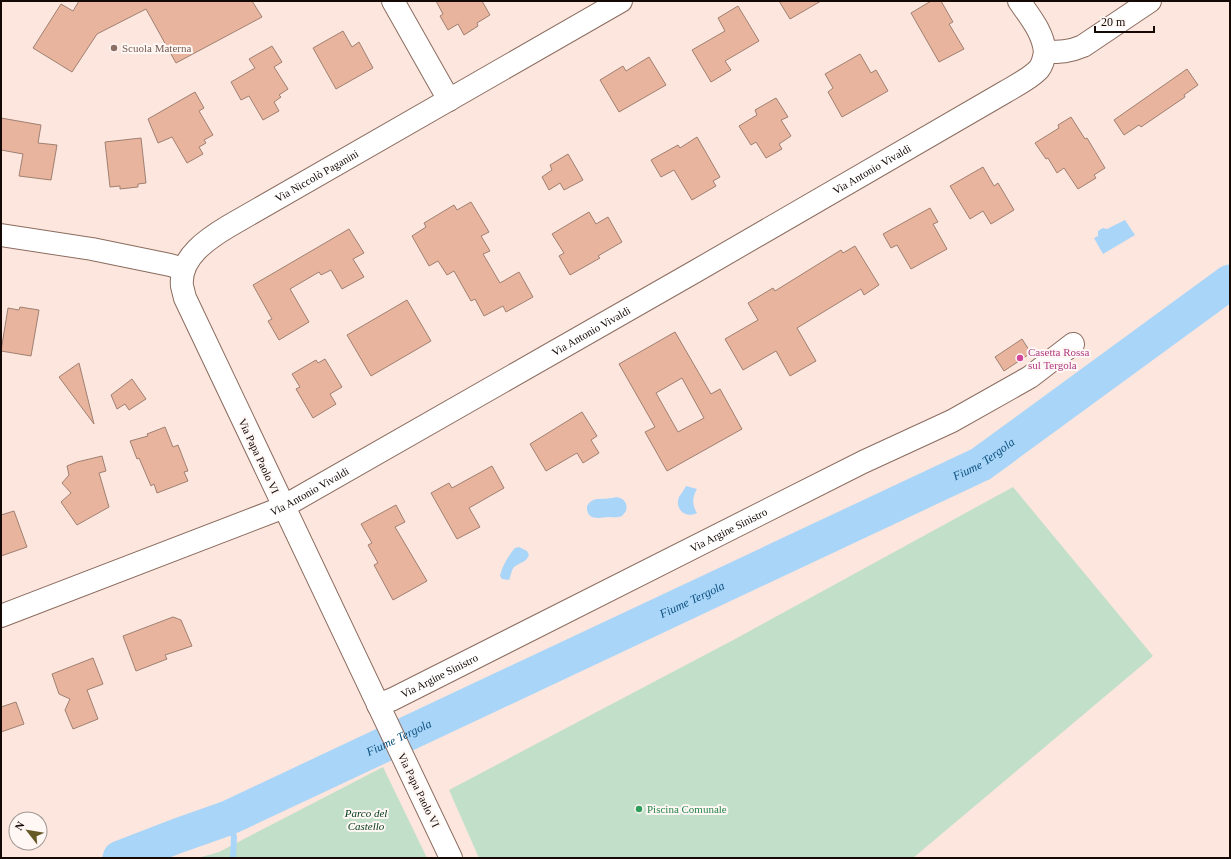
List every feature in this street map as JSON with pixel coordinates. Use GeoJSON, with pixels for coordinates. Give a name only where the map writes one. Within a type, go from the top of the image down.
{"type":"FeatureCollection","features":[{"type":"Feature","properties":{"kind":"street"},"geometry":{"type":"LineString","coordinates":[[393,1],[450,100]]}},
{"type":"Feature","properties":{"kind":"street","name":"Via Niccolò Paganini"},"geometry":{"type":"LineString","coordinates":[[184,269],[199,247],[212,236],[621,1]]}},
{"type":"Feature","properties":{"kind":"street"},"geometry":{"type":"LineString","coordinates":[[1019,1],[1040,32],[1044,41],[1045,52],[1073,51],[1083,46],[1150,1]]}},
{"type":"Feature","properties":{"kind":"street","name":"Via Antonio Vivaldi"},"geometry":{"type":"LineString","coordinates":[[1,616],[274,511],[336,477],[1005,92],[1032,75],[1038,69],[1043,62],[1045,52]]}},
{"type":"Feature","properties":{"kind":"street"},"geometry":{"type":"LineString","coordinates":[[1,235],[92,249],[184,269]]}},
{"type":"Feature","properties":{"kind":"street","name":"Via Papa Paolo VI"},"geometry":{"type":"LineString","coordinates":[[184,269],[182,285],[185,298],[451,858]]}},
{"type":"Feature","properties":{"kind":"street","name":"Via Argine Sinistro"},"geometry":{"type":"LineString","coordinates":[[382,714],[393,699],[863,462],[952,421],[1030,377],[1073,344]]}},
{"type":"Feature","properties":{"kind":"green space"},"geometry":{"type":"Polygon","coordinates":[[[1013,487],[1153,656],[913,858],[479,858],[449,790],[737,638],[1013,487]]]}},
{"type":"Feature","properties":{"kind":"green space","name":"Parco del Castello"},"geometry":{"type":"Polygon","coordinates":[[[383,767],[427,858],[198,858],[219,852],[383,767]]]}},
{"type":"Feature","properties":{"kind":"water"},"geometry":{"type":"Polygon","coordinates":[[[1125,220],[1135,235],[1103,254],[1094,238],[1098,236],[1098,231],[1103,228],[1107,229],[1125,220]]]}},
{"type":"Feature","properties":{"kind":"water"},"geometry":{"type":"Polygon","coordinates":[[[686,486],[697,489],[693,501],[697,513],[693,515],[682,512],[678,505],[679,497],[686,486]]]}},
{"type":"Feature","properties":{"kind":"water"},"geometry":{"type":"Polygon","coordinates":[[[616,497],[626,503],[626,511],[622,516],[594,518],[587,511],[587,506],[596,499],[616,497]]]}},
{"type":"Feature","properties":{"kind":"water"},"geometry":{"type":"Polygon","coordinates":[[[519,547],[527,551],[529,555],[528,558],[514,567],[509,580],[502,579],[500,576],[502,568],[510,554],[515,548],[519,547]]]}},
{"type":"Feature","properties":{"kind":"building"},"geometry":{"type":"Polygon","coordinates":[[[79,1],[252,1],[262,17],[176,63],[146,9],[97,34],[72,72],[33,48],[61,4],[73,11],[79,1]]]}},
{"type":"Feature","properties":{"kind":"building"},"geometry":{"type":"Polygon","coordinates":[[[436,1],[482,1],[490,15],[477,23],[478,26],[464,35],[458,24],[448,30],[440,16],[443,14],[436,1]]]}},
{"type":"Feature","properties":{"kind":"building"},"geometry":{"type":"Polygon","coordinates":[[[779,1],[821,1],[790,19],[779,1]]]}},
{"type":"Feature","properties":{"kind":"building"},"geometry":{"type":"Polygon","coordinates":[[[931,1],[941,1],[953,22],[949,24],[964,49],[939,62],[911,13],[931,1]]]}},
{"type":"Feature","properties":{"kind":"building"},"geometry":{"type":"Polygon","coordinates":[[[738,6],[759,41],[725,61],[731,70],[711,82],[692,50],[725,31],[718,18],[738,6]]]}},
{"type":"Feature","properties":{"kind":"building"},"geometry":{"type":"Polygon","coordinates":[[[343,31],[352,47],[359,42],[373,68],[336,89],[313,48],[343,31]]]}},
{"type":"Feature","properties":{"kind":"building"},"geometry":{"type":"Polygon","coordinates":[[[272,46],[282,62],[274,67],[288,89],[279,95],[281,97],[274,102],[279,111],[263,120],[249,96],[241,100],[231,82],[255,68],[249,59],[272,46]]]}},
{"type":"Feature","properties":{"kind":"building"},"geometry":{"type":"Polygon","coordinates":[[[860,54],[871,73],[876,70],[888,91],[842,117],[828,92],[833,88],[825,74],[860,54]]]}},
{"type":"Feature","properties":{"kind":"building"},"geometry":{"type":"Polygon","coordinates":[[[649,57],[666,85],[619,112],[600,80],[623,66],[626,71],[649,57]]]}},
{"type":"Feature","properties":{"kind":"building"},"geometry":{"type":"Polygon","coordinates":[[[1187,69],[1198,85],[1184,95],[1185,97],[1141,127],[1139,125],[1124,135],[1114,120],[1187,69]]]}},
{"type":"Feature","properties":{"kind":"building"},"geometry":{"type":"Polygon","coordinates":[[[195,92],[204,108],[199,111],[213,135],[204,140],[206,143],[199,147],[203,154],[187,163],[172,137],[158,143],[148,119],[195,92]]]}},
{"type":"Feature","properties":{"kind":"building"},"geometry":{"type":"Polygon","coordinates":[[[776,98],[788,117],[781,120],[791,136],[779,144],[782,149],[766,158],[756,142],[751,145],[739,126],[757,115],[755,110],[776,98]]]}},
{"type":"Feature","properties":{"kind":"building"},"geometry":{"type":"Polygon","coordinates":[[[1071,117],[1085,139],[1087,138],[1105,168],[1094,175],[1096,178],[1078,189],[1064,168],[1057,173],[1048,158],[1046,159],[1035,143],[1059,128],[1058,125],[1071,117]]]}},
{"type":"Feature","properties":{"kind":"building"},"geometry":{"type":"Polygon","coordinates":[[[1,118],[41,125],[38,143],[57,145],[51,180],[19,176],[23,154],[1,150],[1,118]]]}},
{"type":"Feature","properties":{"kind":"building"},"geometry":{"type":"Polygon","coordinates":[[[697,137],[720,177],[713,181],[716,186],[692,200],[674,170],[661,177],[651,160],[678,145],[680,148],[697,137]]]}},
{"type":"Feature","properties":{"kind":"building"},"geometry":{"type":"Polygon","coordinates":[[[141,138],[146,183],[138,184],[138,187],[120,189],[120,186],[110,187],[105,142],[141,138]]]}},
{"type":"Feature","properties":{"kind":"building"},"geometry":{"type":"Polygon","coordinates":[[[568,154],[583,180],[564,190],[560,183],[549,190],[542,177],[552,170],[550,165],[568,154]]]}},
{"type":"Feature","properties":{"kind":"building"},"geometry":{"type":"Polygon","coordinates":[[[983,167],[994,186],[998,183],[1014,210],[991,224],[983,211],[970,219],[950,186],[983,167]]]}},
{"type":"Feature","properties":{"kind":"building"},"geometry":{"type":"Polygon","coordinates":[[[471,202],[489,232],[481,236],[490,251],[483,254],[500,283],[519,272],[533,297],[506,312],[503,306],[484,316],[475,299],[471,301],[454,271],[447,275],[438,261],[429,266],[412,236],[426,227],[424,223],[454,205],[457,210],[471,202]]]}},
{"type":"Feature","properties":{"kind":"building"},"geometry":{"type":"Polygon","coordinates":[[[930,208],[938,222],[933,224],[947,249],[911,269],[897,245],[891,248],[883,234],[930,208]]]}},
{"type":"Feature","properties":{"kind":"building"},"geometry":{"type":"Polygon","coordinates":[[[589,212],[596,224],[608,217],[622,242],[598,256],[600,258],[570,275],[559,256],[564,253],[552,234],[589,212]]]}},
{"type":"Feature","properties":{"kind":"building"},"geometry":{"type":"Polygon","coordinates":[[[349,229],[364,253],[353,259],[364,277],[342,289],[331,270],[321,275],[319,272],[290,289],[309,322],[279,340],[268,321],[272,319],[253,285],[349,229]]]}},
{"type":"Feature","properties":{"kind":"building"},"geometry":{"type":"Polygon","coordinates":[[[855,246],[879,285],[864,295],[861,289],[797,328],[816,361],[790,376],[776,351],[743,370],[725,339],[758,320],[748,303],[773,288],[775,291],[841,250],[843,253],[855,246]]]}},
{"type":"Feature","properties":{"kind":"building"},"geometry":{"type":"Polygon","coordinates":[[[407,300],[431,341],[371,376],[347,335],[407,300]]]}},
{"type":"Feature","properties":{"kind":"building"},"geometry":{"type":"Polygon","coordinates":[[[20,307],[39,310],[31,356],[1,351],[8,308],[19,310],[20,307]]]}},
{"type":"Feature","properties":{"kind":"building"},"geometry":{"type":"Polygon","coordinates":[[[675,332],[711,394],[720,389],[742,429],[667,471],[645,432],[655,427],[619,364],[675,332]],[[682,378],[656,393],[678,432],[704,418],[682,378]]]}},
{"type":"Feature","properties":{"kind":"building"},"geometry":{"type":"Polygon","coordinates":[[[1022,339],[1031,353],[1004,371],[995,357],[1022,339]]]}},
{"type":"Feature","properties":{"kind":"building"},"geometry":{"type":"Polygon","coordinates":[[[325,359],[342,387],[330,394],[336,404],[313,418],[296,389],[300,387],[292,374],[316,360],[318,363],[325,359]]]}},
{"type":"Feature","properties":{"kind":"building"},"geometry":{"type":"Polygon","coordinates":[[[79,363],[94,424],[59,377],[79,363]]]}},
{"type":"Feature","properties":{"kind":"building"},"geometry":{"type":"Polygon","coordinates":[[[132,379],[146,399],[129,410],[125,404],[117,409],[111,395],[132,379]]]}},
{"type":"Feature","properties":{"kind":"building"},"geometry":{"type":"Polygon","coordinates":[[[582,412],[597,436],[591,440],[599,453],[583,463],[577,453],[546,471],[530,444],[582,412]]]}},
{"type":"Feature","properties":{"kind":"building"},"geometry":{"type":"Polygon","coordinates":[[[165,427],[173,447],[178,445],[188,471],[184,472],[188,481],[157,493],[154,484],[151,486],[139,458],[137,459],[130,441],[148,436],[147,434],[165,427]]]}},
{"type":"Feature","properties":{"kind":"building"},"geometry":{"type":"Polygon","coordinates":[[[102,456],[106,471],[99,473],[109,507],[77,525],[61,502],[71,493],[62,483],[69,475],[67,466],[102,456]]]}},
{"type":"Feature","properties":{"kind":"building"},"geometry":{"type":"Polygon","coordinates":[[[492,466],[504,488],[469,508],[480,527],[457,539],[431,493],[449,483],[452,488],[492,466]]]}},
{"type":"Feature","properties":{"kind":"building"},"geometry":{"type":"Polygon","coordinates":[[[396,505],[405,522],[395,527],[427,581],[393,600],[374,565],[378,563],[368,545],[372,543],[361,524],[396,505]]]}},
{"type":"Feature","properties":{"kind":"building"},"geometry":{"type":"Polygon","coordinates":[[[14,511],[27,547],[1,556],[1,515],[14,511]]]}},
{"type":"Feature","properties":{"kind":"building"},"geometry":{"type":"Polygon","coordinates":[[[173,617],[181,620],[192,646],[165,655],[167,659],[136,671],[123,636],[173,617]]]}},
{"type":"Feature","properties":{"kind":"building"},"geometry":{"type":"Polygon","coordinates":[[[93,658],[103,684],[87,690],[98,719],[73,729],[65,710],[70,699],[59,694],[52,674],[93,658]]]}},
{"type":"Feature","properties":{"kind":"building"},"geometry":{"type":"Polygon","coordinates":[[[16,702],[24,724],[1,732],[1,707],[16,702]]]}},
{"type":"Feature","properties":{"kind":"waterway","name":"Fiume Tergola"},"geometry":{"type":"LineString","coordinates":[[120,858],[228,818],[981,464],[1230,282]]}},
{"type":"Feature","properties":{"kind":"waterway"},"geometry":{"type":"LineString","coordinates":[[228,818],[234,837],[233,858]]}},
{"type":"Feature","properties":{"kind":"place","name":"Scuola Materna"},"geometry":{"type":"Point","coordinates":[114,48]}},
{"type":"Feature","properties":{"kind":"place","name":"Casetta Rossa sul Tergola"},"geometry":{"type":"Point","coordinates":[1020,358]}},
{"type":"Feature","properties":{"kind":"place","name":"Piscina Comunale"},"geometry":{"type":"Point","coordinates":[639,809]}}]}
